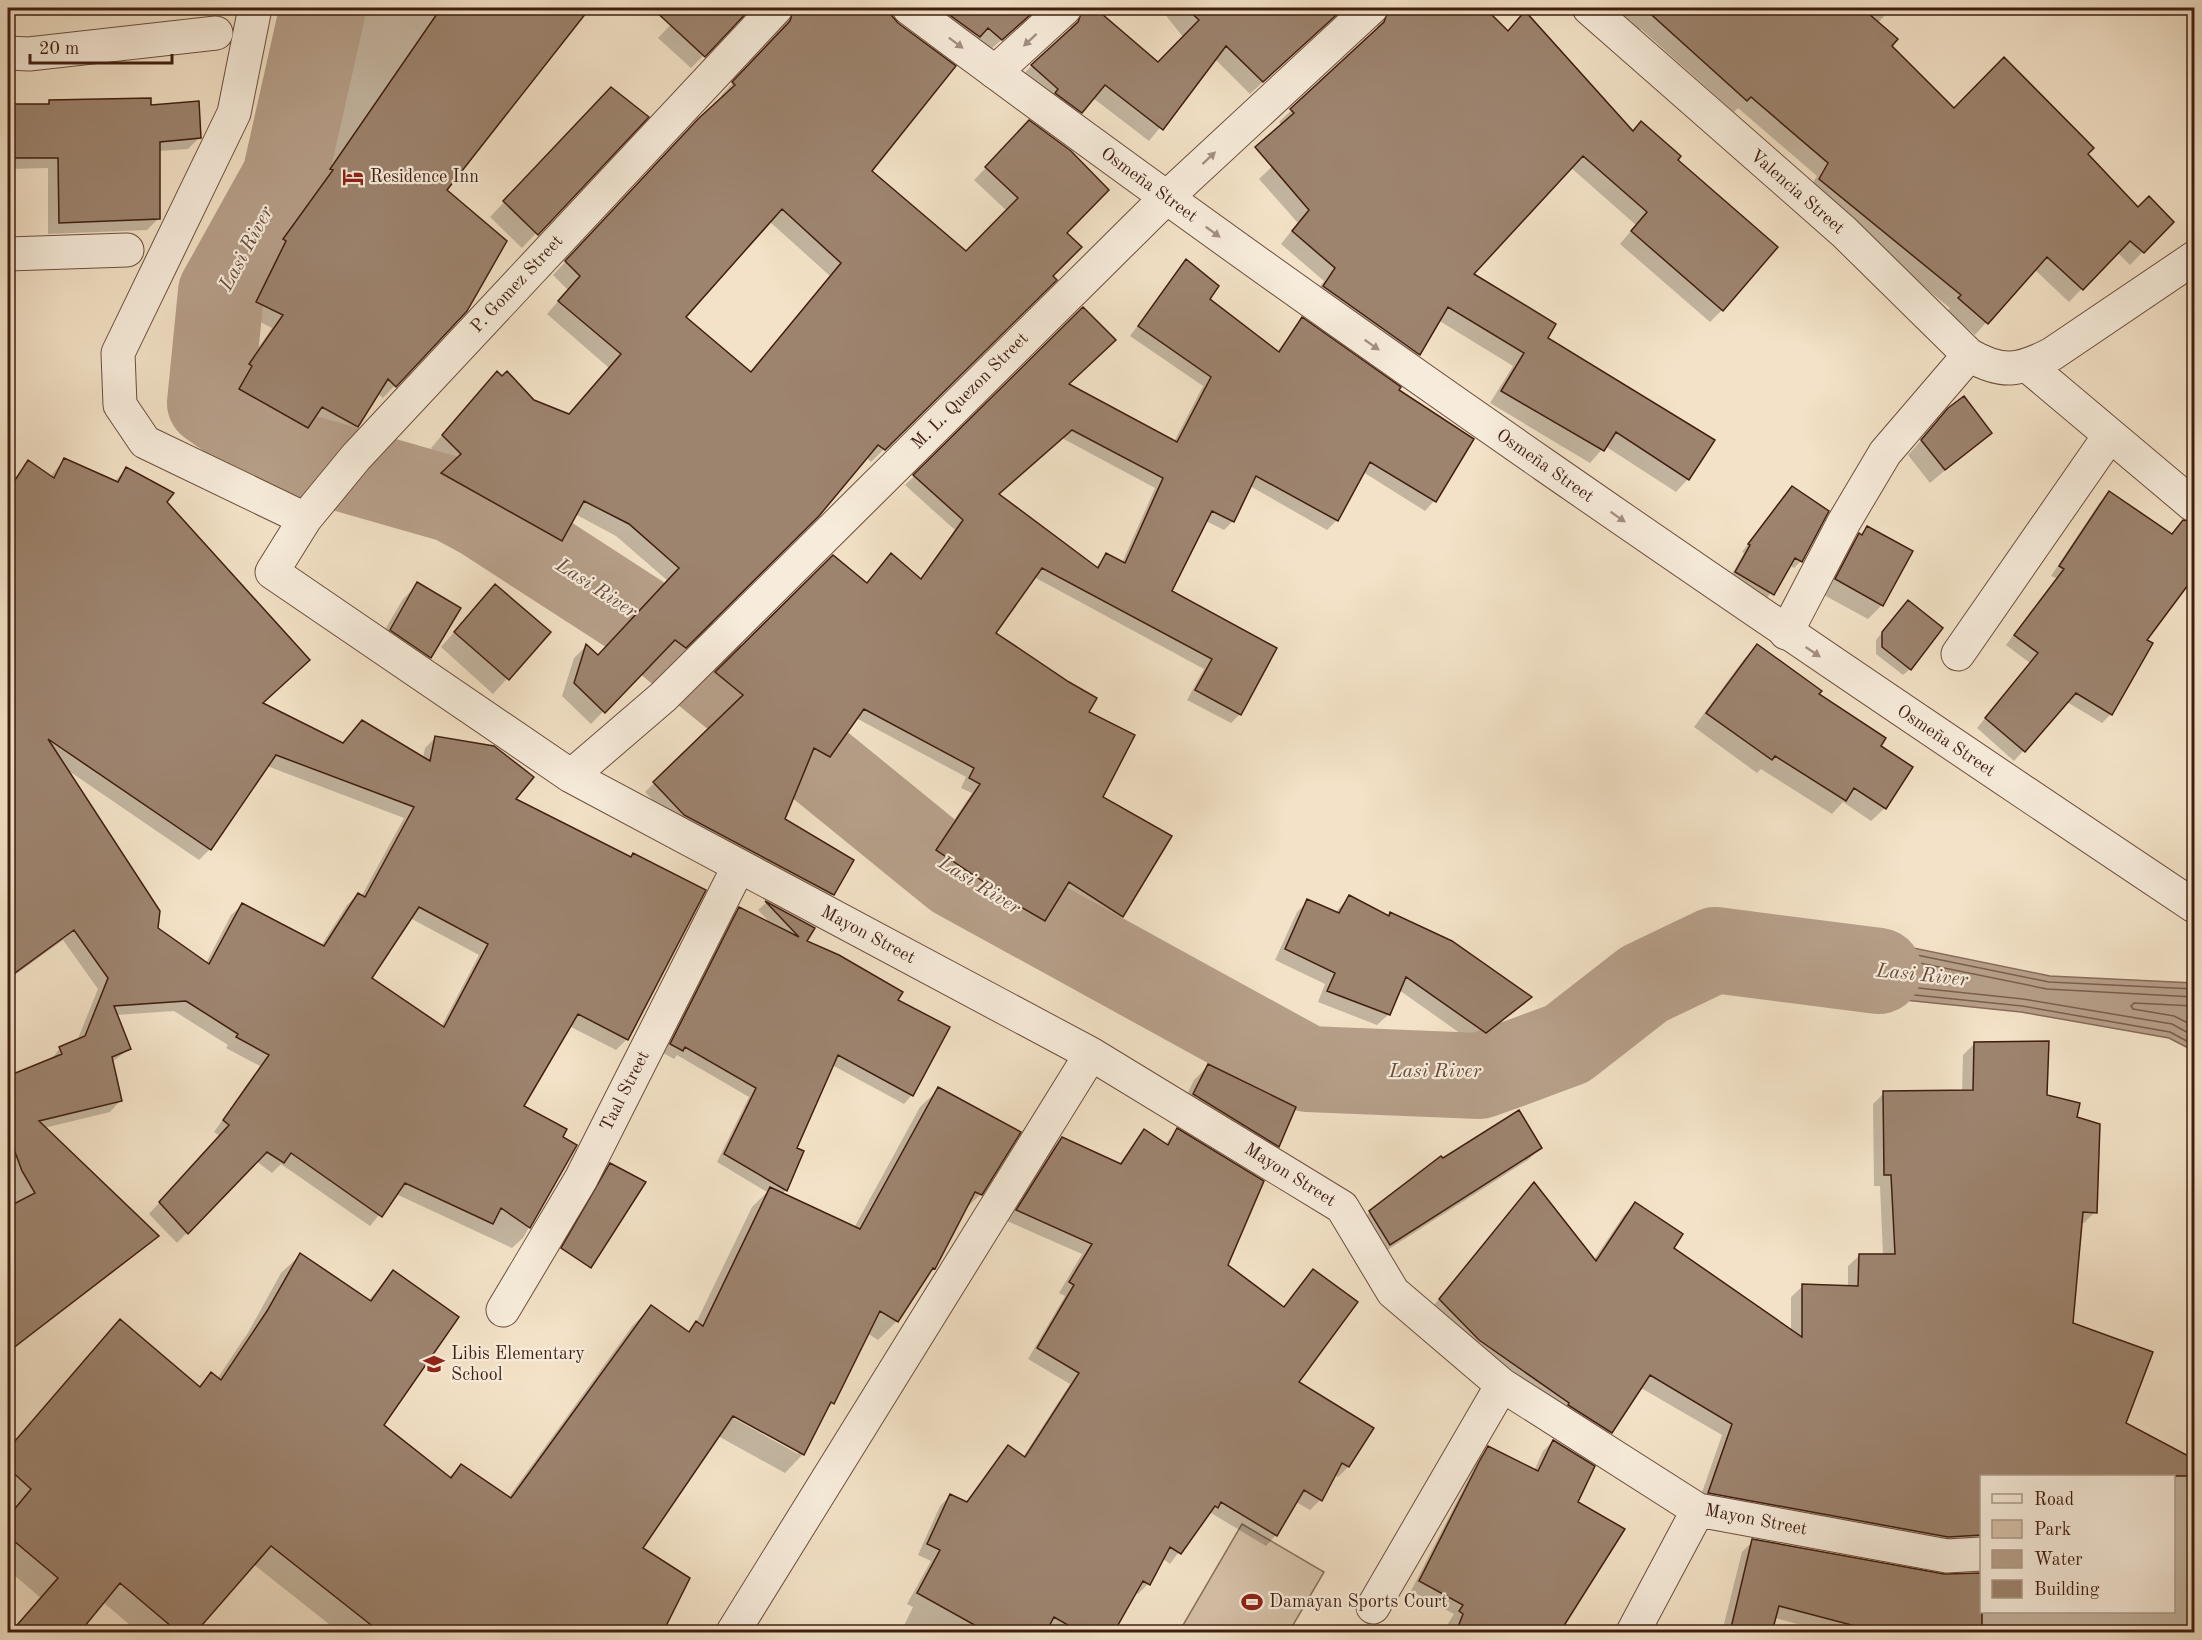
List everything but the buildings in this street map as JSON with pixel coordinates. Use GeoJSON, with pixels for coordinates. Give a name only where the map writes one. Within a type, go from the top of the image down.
{"type":"FeatureCollection","features":[{"type":"Feature","properties":{"kind":"street"},"geometry":{"type":"LineString","coordinates":[[255,8],[234,113],[118,353],[120,405],[146,442],[305,519]]}},
{"type":"Feature","properties":{"kind":"street","name":"P. Gomez Street"},"geometry":{"type":"LineString","coordinates":[[272,572],[305,519],[356,457],[776,8]]}},
{"type":"Feature","properties":{"kind":"street","name":"Osmeña Street"},"geometry":{"type":"LineString","coordinates":[[909,8],[1166,198],[1358,336],[1786,633],[2194,906]]}},
{"type":"Feature","properties":{"kind":"street"},"geometry":{"type":"LineString","coordinates":[[995,72],[1065,8]]}},
{"type":"Feature","properties":{"kind":"street","name":"M. L. Quezon Street"},"geometry":{"type":"LineString","coordinates":[[571,776],[663,698],[706,652],[1166,198],[1371,8]]}},
{"type":"Feature","properties":{"kind":"street","name":"Valencia Street"},"geometry":{"type":"LineString","coordinates":[[1589,8],[1844,232],[1969,355],[1988,365],[2017,368]]}},
{"type":"Feature","properties":{"kind":"street"},"geometry":{"type":"LineString","coordinates":[[8,54],[29,54],[216,33]]}},
{"type":"Feature","properties":{"kind":"street"},"geometry":{"type":"LineString","coordinates":[[8,254],[127,250]]}},
{"type":"Feature","properties":{"kind":"street"},"geometry":{"type":"LineString","coordinates":[[2017,368],[2052,354],[2194,258]]}},
{"type":"Feature","properties":{"kind":"street"},"geometry":{"type":"LineString","coordinates":[[1786,633],[1844,522],[1885,453],[1969,355]]}},
{"type":"Feature","properties":{"kind":"street"},"geometry":{"type":"LineString","coordinates":[[2017,368],[2110,435],[2192,504]]}},
{"type":"Feature","properties":{"kind":"street"},"geometry":{"type":"LineString","coordinates":[[1958,654],[2110,435]]}},
{"type":"Feature","properties":{"kind":"street","name":"Mayon Street"},"geometry":{"type":"LineString","coordinates":[[272,572],[571,776],[1091,1054],[1342,1207],[1393,1292],[1502,1385],[1698,1510],[1947,1556],[1980,1554]]}},
{"type":"Feature","properties":{"kind":"street","name":"Taal Street"},"geometry":{"type":"LineString","coordinates":[[503,1310],[581,1179],[739,866]]}},
{"type":"Feature","properties":{"kind":"street"},"geometry":{"type":"LineString","coordinates":[[733,1632],[1091,1054]]}},
{"type":"Feature","properties":{"kind":"street"},"geometry":{"type":"LineString","coordinates":[[1373,1607],[1502,1385]]}},
{"type":"Feature","properties":{"kind":"street"},"geometry":{"type":"LineString","coordinates":[[1633,1632],[1698,1510]]}},
{"type":"Feature","properties":{"kind":"green space","name":"Damayan Sports Court"},"geometry":{"type":"Polygon","coordinates":[[[1242,1524],[1324,1572],[1289,1632],[1179,1632],[1242,1524]]]}},
{"type":"Feature","properties":{"kind":"water"},"geometry":{"type":"Polygon","coordinates":[[[1767,918],[2050,976],[2194,983],[2194,1051],[2169,1038],[2021,1012],[1758,985],[1767,918]]]}},
{"type":"Feature","properties":{"kind":"waterway","name":"Lasi River"},"geometry":{"type":"LineString","coordinates":[[323,8],[285,177],[221,292],[210,403],[275,449],[453,500],[481,515],[637,616],[955,875],[1308,1069],[1480,1076],[1567,1044],[1644,984],[1715,950],[1879,971]]}},
{"type":"Feature","properties":{"kind":"place","name":"Residence Inn"},"geometry":{"type":"Point","coordinates":[353,177]}},
{"type":"Feature","properties":{"kind":"place","name":"Libis Elementary School"},"geometry":{"type":"Point","coordinates":[434,1364]}},
{"type":"Feature","properties":{"kind":"place","name":"Damayan Sports Court"},"geometry":{"type":"Point","coordinates":[1252,1602]}}]}
